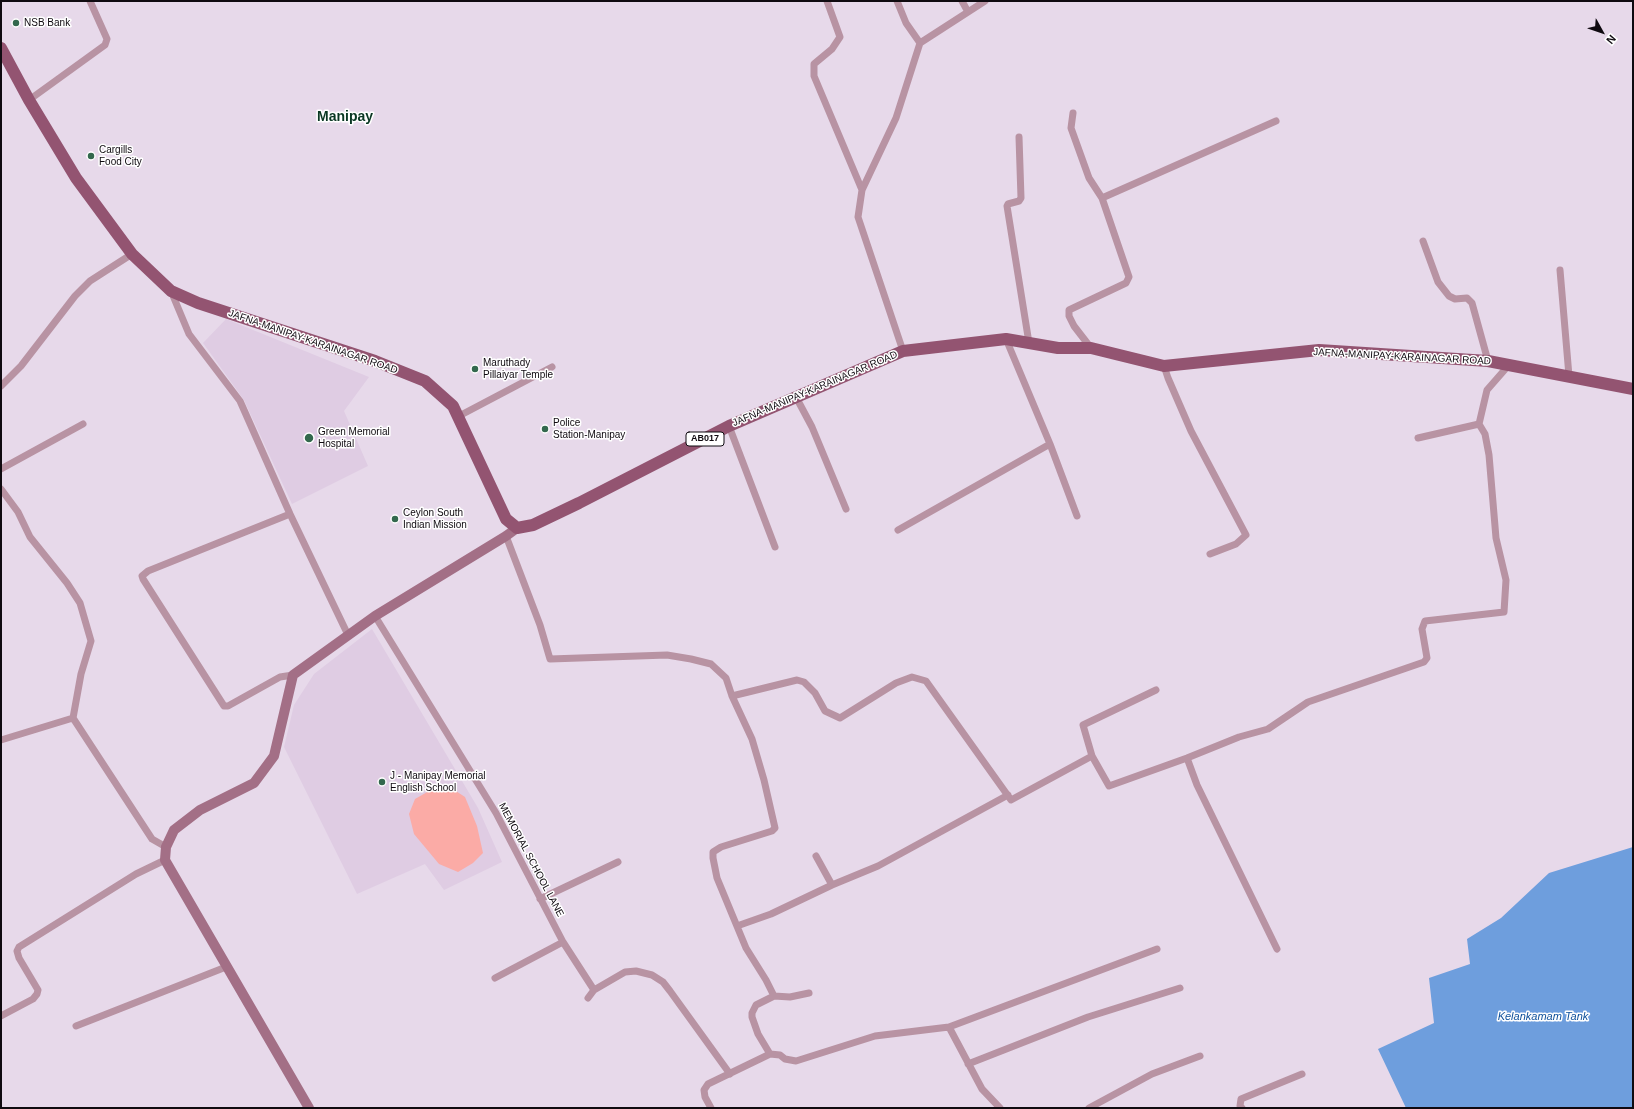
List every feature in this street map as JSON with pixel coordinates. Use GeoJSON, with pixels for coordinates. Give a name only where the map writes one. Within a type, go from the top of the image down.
{"type":"FeatureCollection","features":[{"type":"Feature","properties":{"kind":"main road","name":"JAFNA-MANIPAY-KARAINAGAR ROAD"},"geometry":{"type":"LineString","coordinates":[[1,48],[29,100],[76,178],[132,254],[171,291],[198,303],[375,361],[425,381],[453,406],[506,519],[517,528],[533,525],[579,504],[729,426],[903,351],[1006,339],[1058,348],[1091,348],[1164,366],[1319,350],[1488,361],[1633,389]]}},
{"type":"Feature","properties":{"kind":"street"},"geometry":{"type":"LineString","coordinates":[[29,100],[106,45],[107,38],[90,1]]}},
{"type":"Feature","properties":{"kind":"street"},"geometry":{"type":"LineString","coordinates":[[827,1],[840,37],[832,49],[814,64],[814,76],[862,190]]}},
{"type":"Feature","properties":{"kind":"street"},"geometry":{"type":"LineString","coordinates":[[897,1],[906,23],[920,43]]}},
{"type":"Feature","properties":{"kind":"street"},"geometry":{"type":"LineString","coordinates":[[962,1],[968,12]]}},
{"type":"Feature","properties":{"kind":"street"},"geometry":{"type":"LineString","coordinates":[[903,351],[858,217],[862,190],[896,118],[920,43],[985,1]]}},
{"type":"Feature","properties":{"kind":"street"},"geometry":{"type":"LineString","coordinates":[[1073,113],[1071,128],[1089,178],[1102,198],[1129,277],[1126,283],[1069,310],[1069,316],[1074,326],[1091,348]]}},
{"type":"Feature","properties":{"kind":"street"},"geometry":{"type":"LineString","coordinates":[[1102,198],[1276,121]]}},
{"type":"Feature","properties":{"kind":"street"},"geometry":{"type":"LineString","coordinates":[[1020,137],[1021,198],[1019,201],[1008,204],[1007,206],[1029,343]]}},
{"type":"Feature","properties":{"kind":"street"},"geometry":{"type":"LineString","coordinates":[[1423,241],[1438,282],[1449,296],[1455,299],[1467,298],[1472,303],[1488,361]]}},
{"type":"Feature","properties":{"kind":"street"},"geometry":{"type":"LineString","coordinates":[[1,386],[21,366],[75,296],[90,281],[132,254]]}},
{"type":"Feature","properties":{"kind":"street"},"geometry":{"type":"LineString","coordinates":[[1560,270],[1569,376]]}},
{"type":"Feature","properties":{"kind":"street"},"geometry":{"type":"LineString","coordinates":[[171,291],[190,334],[240,401],[290,514],[348,635]]}},
{"type":"Feature","properties":{"kind":"street"},"geometry":{"type":"LineString","coordinates":[[1006,339],[1050,444],[1077,516]]}},
{"type":"Feature","properties":{"kind":"street"},"geometry":{"type":"LineString","coordinates":[[1164,366],[1191,431],[1246,535],[1236,544],[1210,554]]}},
{"type":"Feature","properties":{"kind":"street"},"geometry":{"type":"LineString","coordinates":[[1156,690],[1083,725],[1092,756],[1109,786],[1187,758],[1239,737],[1268,729],[1308,702],[1424,662],[1427,658],[1422,629],[1425,621],[1504,612],[1506,580],[1496,538],[1490,455],[1485,434],[1480,424],[1487,390],[1508,366]]}},
{"type":"Feature","properties":{"kind":"street"},"geometry":{"type":"LineString","coordinates":[[459,416],[552,367]]}},
{"type":"Feature","properties":{"kind":"street"},"geometry":{"type":"LineString","coordinates":[[796,397],[812,427],[846,509]]}},
{"type":"Feature","properties":{"kind":"street"},"geometry":{"type":"LineString","coordinates":[[1,469],[83,424]]}},
{"type":"Feature","properties":{"kind":"street"},"geometry":{"type":"LineString","coordinates":[[1418,438],[1480,424]]}},
{"type":"Feature","properties":{"kind":"street"},"geometry":{"type":"LineString","coordinates":[[729,426],[775,547]]}},
{"type":"Feature","properties":{"kind":"street"},"geometry":{"type":"LineString","coordinates":[[898,530],[1050,444]]}},
{"type":"Feature","properties":{"kind":"street"},"geometry":{"type":"LineString","coordinates":[[1,489],[18,512],[30,537],[67,583],[80,603],[91,641],[81,674],[73,718],[152,839],[166,846]]}},
{"type":"Feature","properties":{"kind":"street"},"geometry":{"type":"LineString","coordinates":[[290,514],[148,571],[142,576],[224,706],[228,706],[280,678],[293,675],[375,616],[517,528]]}},
{"type":"Feature","properties":{"kind":"street"},"geometry":{"type":"LineString","coordinates":[[506,536],[540,625],[550,659],[667,655],[711,664],[726,678],[732,696],[752,739],[774,828],[768,833],[721,847],[713,852],[713,858],[717,878],[746,948],[774,996]]}},
{"type":"Feature","properties":{"kind":"street","name":"MEMORIAL SCHOOL LANE"},"geometry":{"type":"LineString","coordinates":[[375,616],[496,813],[563,942],[594,990]]}},
{"type":"Feature","properties":{"kind":"street"},"geometry":{"type":"LineString","coordinates":[[293,675],[274,756],[254,783],[200,810],[174,830],[166,846],[165,860],[309,1108]]}},
{"type":"Feature","properties":{"kind":"street"},"geometry":{"type":"LineString","coordinates":[[732,696],[797,680],[804,682],[815,693],[825,711],[840,718],[896,683],[912,677],[926,681],[1011,800],[1092,756]]}},
{"type":"Feature","properties":{"kind":"street"},"geometry":{"type":"LineString","coordinates":[[1,740],[73,718]]}},
{"type":"Feature","properties":{"kind":"street"},"geometry":{"type":"LineString","coordinates":[[1187,758],[1197,785],[1277,949]]}},
{"type":"Feature","properties":{"kind":"street"},"geometry":{"type":"LineString","coordinates":[[737,926],[771,914],[832,885],[878,866],[1008,795]]}},
{"type":"Feature","properties":{"kind":"street"},"geometry":{"type":"LineString","coordinates":[[816,856],[832,885]]}},
{"type":"Feature","properties":{"kind":"street"},"geometry":{"type":"LineString","coordinates":[[1,1016],[33,999],[37,994],[38,990],[19,958],[17,951],[19,947],[136,874],[165,860]]}},
{"type":"Feature","properties":{"kind":"street"},"geometry":{"type":"LineString","coordinates":[[540,899],[618,862]]}},
{"type":"Feature","properties":{"kind":"street"},"geometry":{"type":"LineString","coordinates":[[495,978],[563,942]]}},
{"type":"Feature","properties":{"kind":"street"},"geometry":{"type":"LineString","coordinates":[[711,1108],[705,1097],[706,1087],[708,1084],[770,1054],[780,1055],[785,1059],[796,1061],[875,1036],[949,1027],[1156,950]]}},
{"type":"Feature","properties":{"kind":"street"},"geometry":{"type":"LineString","coordinates":[[76,1026],[226,967]]}},
{"type":"Feature","properties":{"kind":"street"},"geometry":{"type":"LineString","coordinates":[[588,998],[594,990],[625,972],[636,971],[652,975],[663,982],[730,1074]]}},
{"type":"Feature","properties":{"kind":"street"},"geometry":{"type":"LineString","coordinates":[[968,1064],[1088,1017],[1180,988]]}},
{"type":"Feature","properties":{"kind":"street"},"geometry":{"type":"LineString","coordinates":[[770,1054],[753,1022],[752,1012],[756,1005],[774,996],[790,997],[809,993]]}},
{"type":"Feature","properties":{"kind":"street"},"geometry":{"type":"LineString","coordinates":[[949,1027],[982,1089],[1000,1108]]}},
{"type":"Feature","properties":{"kind":"street"},"geometry":{"type":"LineString","coordinates":[[1089,1108],[1152,1074],[1200,1056]]}},
{"type":"Feature","properties":{"kind":"street"},"geometry":{"type":"LineString","coordinates":[[1242,1108],[1240,1106],[1241,1099],[1302,1074]]}},
{"type":"Feature","properties":{"kind":"shaded area","name":"Green Memorial Hospital"},"geometry":{"type":"Polygon","coordinates":[[[226,319],[369,377],[344,411],[368,466],[292,504],[244,400],[203,343],[226,319]]]}},
{"type":"Feature","properties":{"kind":"shaded area","name":"J - Manipay Memorial English School"},"geometry":{"type":"Polygon","coordinates":[[[372,629],[478,808],[502,862],[444,890],[425,864],[357,894],[284,747],[294,705],[314,674],[372,629]]]}},
{"type":"Feature","properties":{"kind":"shaded area"},"geometry":{"type":"Polygon","coordinates":[[[445,784],[465,797],[477,826],[483,853],[473,863],[458,872],[439,864],[414,834],[409,814],[415,799],[445,784]]]}},
{"type":"Feature","properties":{"kind":"water","name":"Kelankamam Tank"},"geometry":{"type":"Polygon","coordinates":[[[1633,847],[1633,1108],[1406,1108],[1378,1049],[1434,1023],[1429,978],[1470,964],[1467,939],[1501,918],[1549,873],[1633,847]]]}},
{"type":"Feature","properties":{"kind":"place","name":"NSB Bank"},"geometry":{"type":"Point","coordinates":[16,23]}},
{"type":"Feature","properties":{"kind":"place","name":"Cargills Food City"},"geometry":{"type":"Point","coordinates":[91,156]}},
{"type":"Feature","properties":{"kind":"place","name":"Maruthady Pillaiyar Temple"},"geometry":{"type":"Point","coordinates":[475,369]}},
{"type":"Feature","properties":{"kind":"place","name":"Police Station-Manipay"},"geometry":{"type":"Point","coordinates":[545,429]}},
{"type":"Feature","properties":{"kind":"place","name":"Green Memorial Hospital"},"geometry":{"type":"Point","coordinates":[309,438]}},
{"type":"Feature","properties":{"kind":"place","name":"Ceylon South Indian Mission"},"geometry":{"type":"Point","coordinates":[395,519]}},
{"type":"Feature","properties":{"kind":"place","name":"J - Manipay Memorial English School"},"geometry":{"type":"Point","coordinates":[382,782]}},
{"type":"Feature","properties":{"kind":"district","name":"Manipay"},"geometry":{"type":"Point","coordinates":[345,117]}}]}
